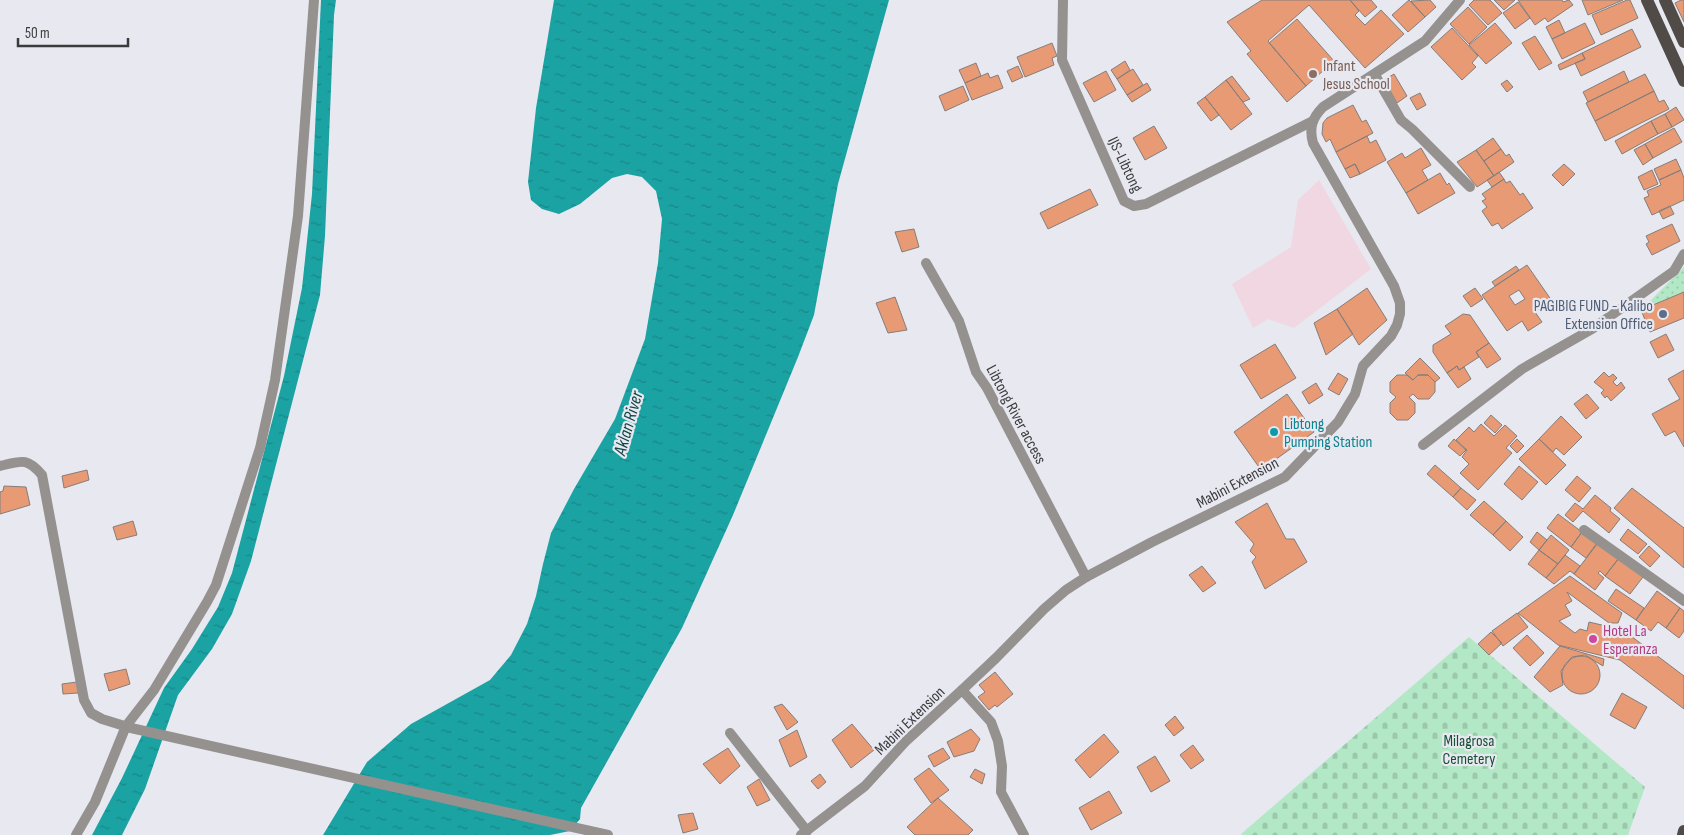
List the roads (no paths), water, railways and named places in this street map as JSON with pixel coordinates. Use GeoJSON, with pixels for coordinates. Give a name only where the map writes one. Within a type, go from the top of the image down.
{"type":"FeatureCollection","features":[{"type":"Feature","properties":{"kind":"main road"},"geometry":{"type":"LineString","coordinates":[[1647,0],[1684,81]]}},
{"type":"Feature","properties":{"kind":"main road"},"geometry":{"type":"LineString","coordinates":[[1665,0],[1684,42]]}},
{"type":"Feature","properties":{"kind":"main road"},"geometry":{"type":"LineString","coordinates":[[1682,835],[1684,831]]}},
{"type":"Feature","properties":{"kind":"street"},"geometry":{"type":"LineString","coordinates":[[76,835],[96,802],[129,727],[154,690],[216,585],[260,448],[275,380],[298,216],[314,0]]}},
{"type":"Feature","properties":{"kind":"street","name":"IJS-Libtong"},"geometry":{"type":"LineString","coordinates":[[1063,0],[1062,60],[1124,201],[1134,206],[1146,204],[1313,121]]}},
{"type":"Feature","properties":{"kind":"street"},"geometry":{"type":"LineString","coordinates":[[1313,121],[1323,107],[1425,41],[1458,1]]}},
{"type":"Feature","properties":{"kind":"street"},"geometry":{"type":"LineString","coordinates":[[1375,75],[1401,120],[1412,128],[1470,187]]}},
{"type":"Feature","properties":{"kind":"street","name":"Mabini Extension"},"geometry":{"type":"LineString","coordinates":[[804,833],[865,786],[906,741],[1066,590],[1086,577],[1152,542],[1285,477],[1338,422],[1355,394],[1363,366],[1391,336],[1400,314],[1398,294],[1313,143],[1311,135],[1313,121]]}},
{"type":"Feature","properties":{"kind":"street"},"geometry":{"type":"LineString","coordinates":[[1423,445],[1522,369],[1592,329],[1674,271],[1684,254]]}},
{"type":"Feature","properties":{"kind":"street","name":"Libtong River access"},"geometry":{"type":"LineString","coordinates":[[926,263],[960,321],[976,372],[987,388],[1086,577]]}},
{"type":"Feature","properties":{"kind":"street"},"geometry":{"type":"LineString","coordinates":[[0,466],[20,461],[33,464],[42,475],[84,700],[91,713],[102,719],[129,727],[608,835]]}},
{"type":"Feature","properties":{"kind":"street"},"geometry":{"type":"LineString","coordinates":[[1584,530],[1684,602]]}},
{"type":"Feature","properties":{"kind":"street"},"geometry":{"type":"LineString","coordinates":[[962,690],[991,722],[998,741],[1002,766],[1001,792],[1024,835]]}},
{"type":"Feature","properties":{"kind":"street"},"geometry":{"type":"LineString","coordinates":[[730,733],[804,833]]}},
{"type":"Feature","properties":{"kind":"water"},"geometry":{"type":"Polygon","coordinates":[[[321,0],[336,0],[325,236],[320,295],[251,561],[232,614],[212,649],[178,695],[145,789],[122,835],[92,835],[122,778],[164,688],[192,649],[218,607],[232,573],[284,376],[302,288],[312,194],[321,0]]]}},
{"type":"Feature","properties":{"kind":"water","name":"Aklan River"},"geometry":{"type":"Polygon","coordinates":[[[554,0],[889,0],[838,184],[814,315],[733,515],[682,628],[581,808],[580,819],[570,831],[550,835],[323,835],[367,762],[411,724],[490,680],[511,655],[527,624],[536,596],[551,533],[615,419],[645,339],[658,263],[662,219],[656,191],[642,177],[627,174],[612,178],[580,204],[559,214],[542,209],[531,200],[528,182],[536,108],[554,0]]]}},
{"type":"Feature","properties":{"kind":"place","name":"Infant Jesus School"},"geometry":{"type":"Point","coordinates":[1313,74]}},
{"type":"Feature","properties":{"kind":"place","name":"PAGIBIG FUND - Kalibo Extension Office"},"geometry":{"type":"Point","coordinates":[1663,314]}},
{"type":"Feature","properties":{"kind":"place","name":"Libtong Pumping Station"},"geometry":{"type":"Point","coordinates":[1274,432]}},
{"type":"Feature","properties":{"kind":"place","name":"Hotel La Esperanza"},"geometry":{"type":"Point","coordinates":[1593,639]}},
{"type":"Feature","properties":{"kind":"park label","name":"Milagrosa Cemetery"},"geometry":{"type":"Point","coordinates":[1469,749]}}]}
